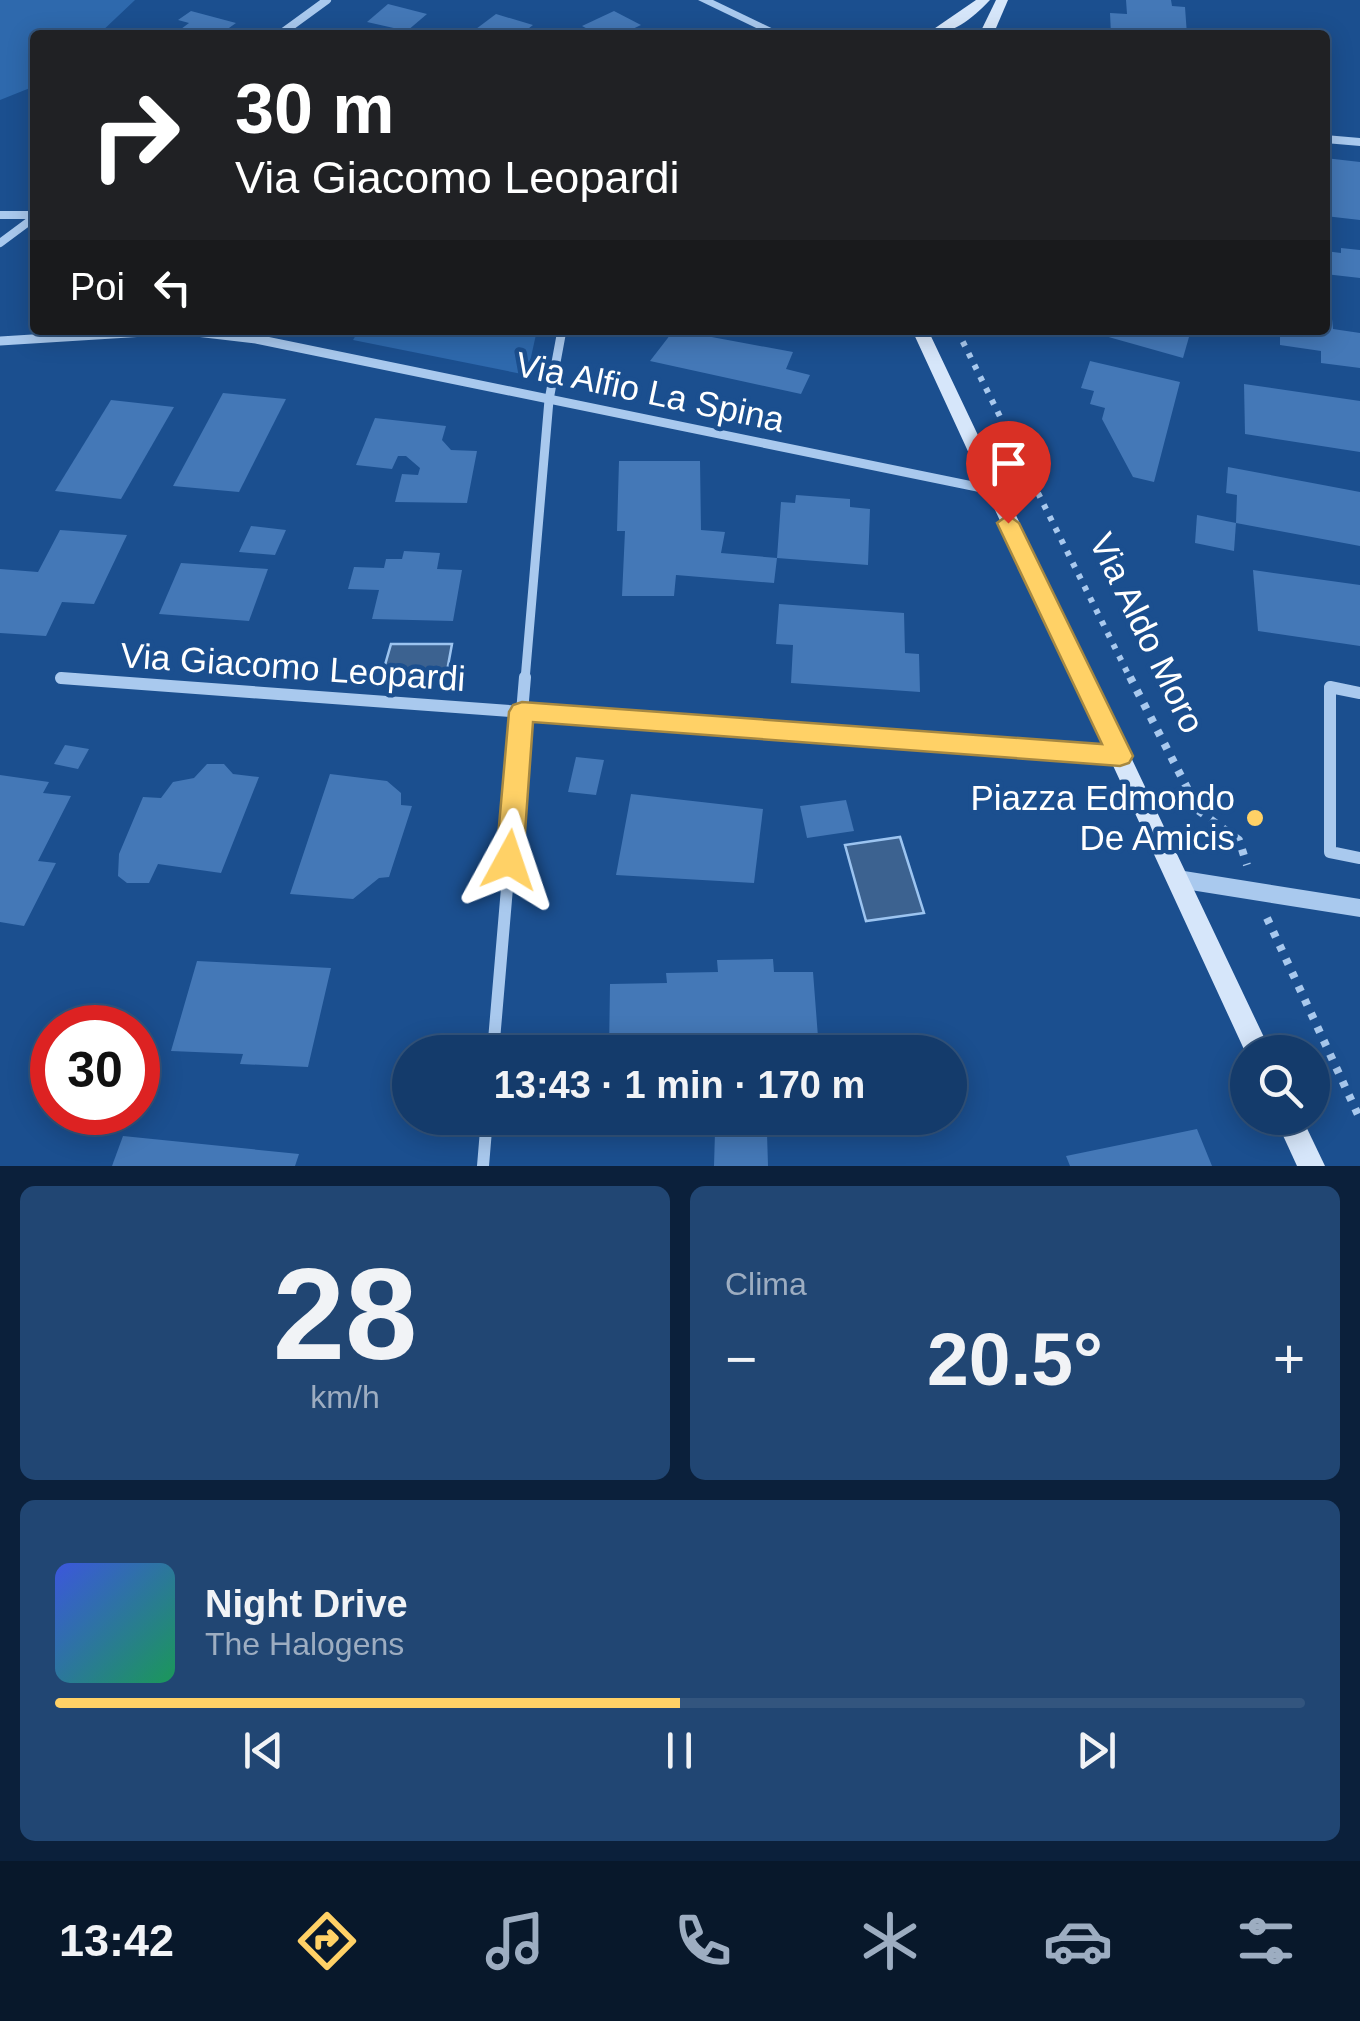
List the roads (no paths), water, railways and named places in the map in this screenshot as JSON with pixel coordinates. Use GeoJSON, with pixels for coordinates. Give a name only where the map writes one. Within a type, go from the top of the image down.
{"type":"FeatureCollection","features":[{"type":"Feature","properties":{"kind":"main road"},"geometry":{"type":"LineString","coordinates":[[941,30],[984,0]]}},
{"type":"Feature","properties":{"kind":"main road"},"geometry":{"type":"LineString","coordinates":[[988,30],[1002,0]]}},
{"type":"Feature","properties":{"kind":"main road"},"geometry":{"type":"LineString","coordinates":[[922,335],[1250,1035]]}},
{"type":"Feature","properties":{"kind":"main road"},"geometry":{"type":"LineString","coordinates":[[1296,1135],[1311,1166]]}},
{"type":"Feature","properties":{"kind":"street"},"geometry":{"type":"LineString","coordinates":[[287,30],[326,0]]}},
{"type":"Feature","properties":{"kind":"street"},"geometry":{"type":"LineString","coordinates":[[704,0],[769,30]]}},
{"type":"Feature","properties":{"kind":"street"},"geometry":{"type":"LineString","coordinates":[[1330,139],[1360,142]]}},
{"type":"Feature","properties":{"kind":"street"},"geometry":{"type":"LineString","coordinates":[[0,215],[30,216]]}},
{"type":"Feature","properties":{"kind":"street"},"geometry":{"type":"LineString","coordinates":[[0,244],[30,220]]}},
{"type":"Feature","properties":{"kind":"street","name":"Via Alfio La Spina"},"geometry":{"type":"LineString","coordinates":[[0,341],[97,335]]}},
{"type":"Feature","properties":{"kind":"street","name":"Via Alfio La Spina"},"geometry":{"type":"LineString","coordinates":[[221,335],[992,490]]}},
{"type":"Feature","properties":{"kind":"street"},"geometry":{"type":"LineString","coordinates":[[494,1035],[549,400],[561,335]]}},
{"type":"Feature","properties":{"kind":"street","name":"Via Giacomo Leopardi"},"geometry":{"type":"LineString","coordinates":[[61,678],[1120,756]]}},
{"type":"Feature","properties":{"kind":"street"},"geometry":{"type":"LineString","coordinates":[[1360,693],[1330,686],[1330,852],[1360,858]]}},
{"type":"Feature","properties":{"kind":"street"},"geometry":{"type":"LineString","coordinates":[[1178,879],[1360,908]]}},
{"type":"Feature","properties":{"kind":"street"},"geometry":{"type":"LineString","coordinates":[[483,1166],[486,1135]]}},
{"type":"Feature","properties":{"kind":"place","name":"Piazza Edmondo De Amicis"},"geometry":{"type":"Point","coordinates":[1255,818]}}]}
